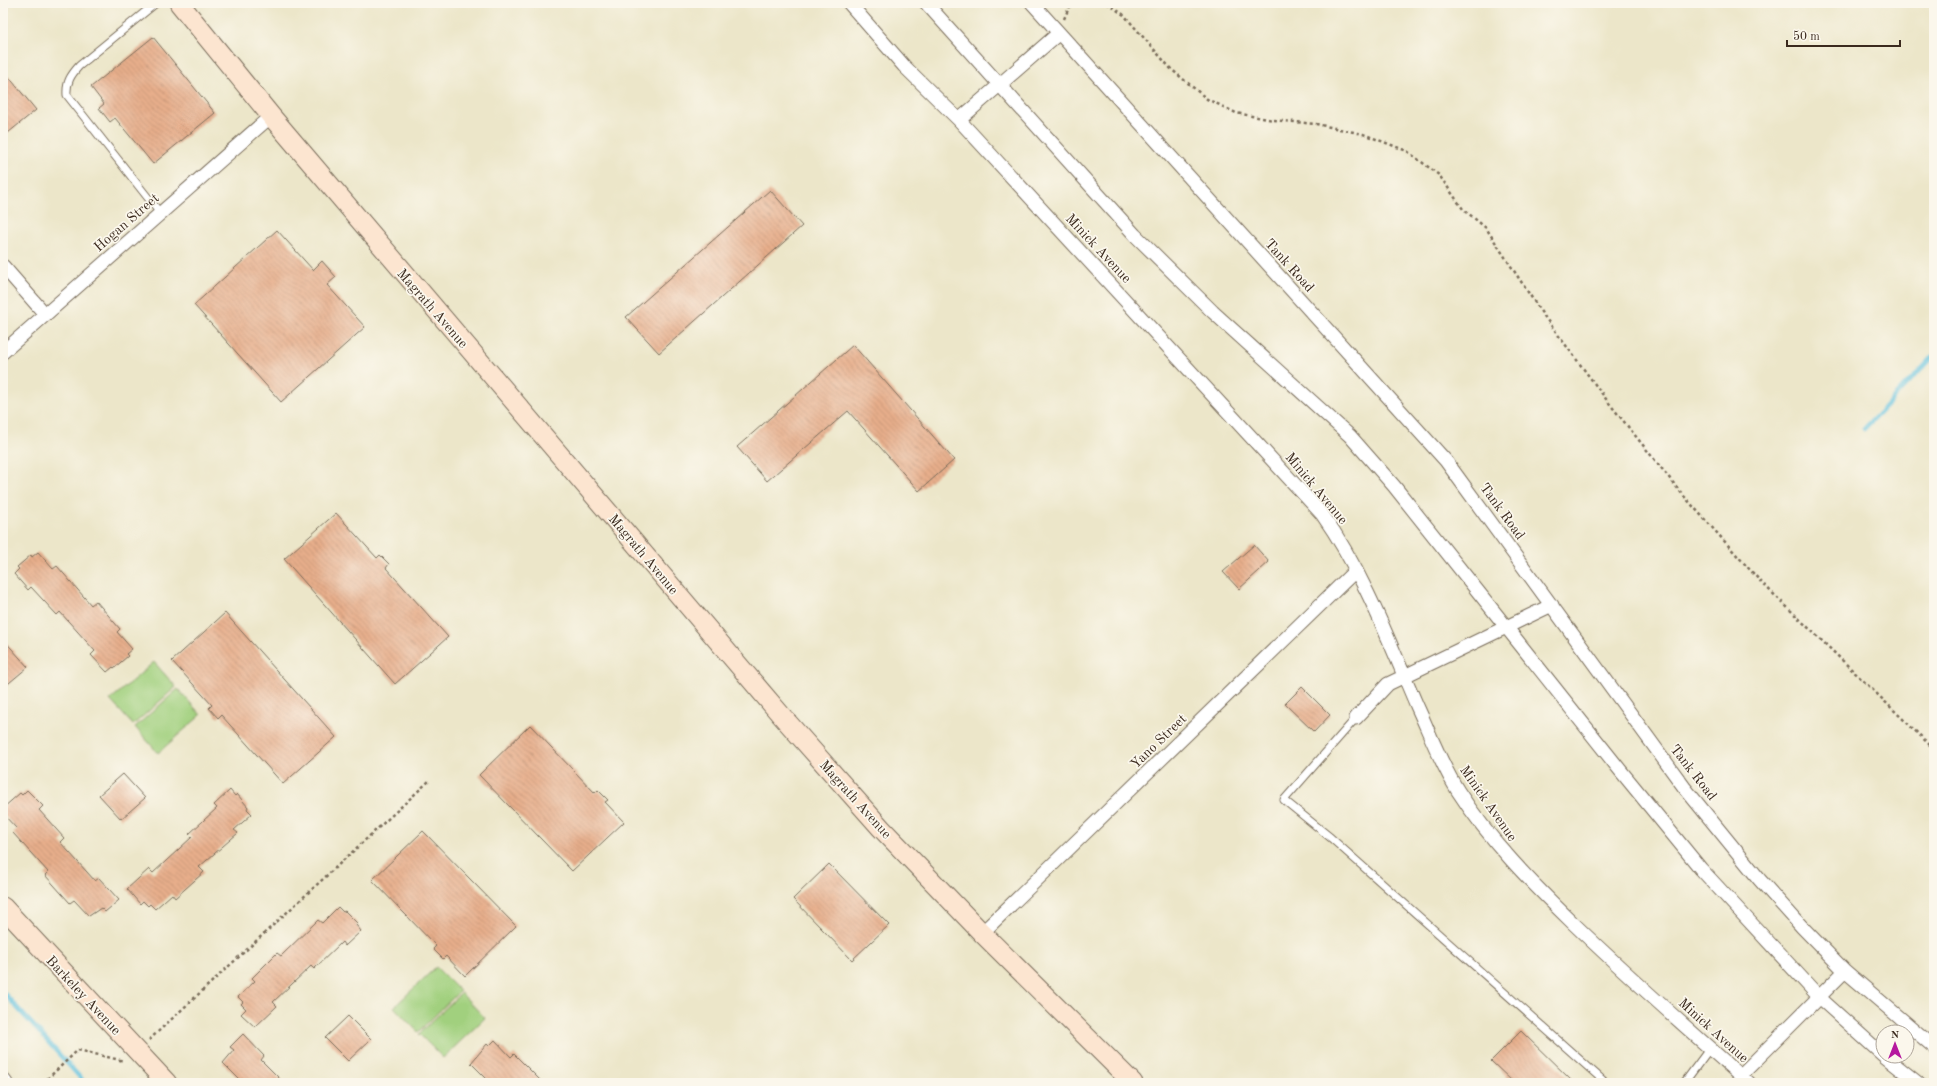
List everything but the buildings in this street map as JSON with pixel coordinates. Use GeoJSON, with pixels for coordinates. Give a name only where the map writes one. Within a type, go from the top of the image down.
{"type":"FeatureCollection","features":[{"type":"Feature","properties":{"kind":"main road","name":"Magrath Avenue"},"geometry":{"type":"LineString","coordinates":[[179,3],[271,116],[781,715],[881,828],[982,933],[1133,1083]]}},
{"type":"Feature","properties":{"kind":"main road","name":"Barkeley Avenue"},"geometry":{"type":"LineString","coordinates":[[3,907],[167,1083]]}},
{"type":"Feature","properties":{"kind":"street","name":"Minick Avenue"},"geometry":{"type":"LineString","coordinates":[[849,3],[904,66],[959,120],[1310,500],[1331,528],[1378,616],[1448,774],[1468,806],[1491,837],[1533,884],[1602,952],[1744,1079]]}},
{"type":"Feature","properties":{"kind":"street"},"geometry":{"type":"LineString","coordinates":[[926,3],[1135,235],[1213,312],[1350,436],[1394,486],[1620,770],[1701,869],[1819,996],[1875,1049]]}},
{"type":"Feature","properties":{"kind":"street","name":"Tank Road"},"geometry":{"type":"LineString","coordinates":[[1032,3],[1446,461],[1684,787],[1764,884],[1802,927],[1845,971],[1934,1047]]}},
{"type":"Feature","properties":{"kind":"street"},"geometry":{"type":"LineString","coordinates":[[959,120],[1000,86],[1059,33]]}},
{"type":"Feature","properties":{"kind":"street","name":"Hogan Street"},"geometry":{"type":"LineString","coordinates":[[3,352],[271,116]]}},
{"type":"Feature","properties":{"kind":"street"},"geometry":{"type":"LineString","coordinates":[[3,266],[45,314]]}},
{"type":"Feature","properties":{"kind":"street","name":"Yano Street"},"geometry":{"type":"LineString","coordinates":[[982,933],[1355,571]]}},
{"type":"Feature","properties":{"kind":"street"},"geometry":{"type":"LineString","coordinates":[[1356,718],[1388,684],[1552,605]]}},
{"type":"Feature","properties":{"kind":"street"},"geometry":{"type":"LineString","coordinates":[[1744,1079],[1819,996],[1845,971]]}},
{"type":"Feature","properties":{"kind":"street"},"geometry":{"type":"LineString","coordinates":[[1893,1064],[1918,1083]]}},
{"type":"Feature","properties":{"kind":"street"},"geometry":{"type":"LineString","coordinates":[[3,1079],[6,1083]]}},
{"type":"Feature","properties":{"kind":"lane"},"geometry":{"type":"LineString","coordinates":[[156,3],[79,66],[71,76],[66,86],[67,95],[160,213]]}},
{"type":"Feature","properties":{"kind":"lane"},"geometry":{"type":"LineString","coordinates":[[1356,718],[1284,800],[1331,838],[1606,1083]]}},
{"type":"Feature","properties":{"kind":"lane"},"geometry":{"type":"LineString","coordinates":[[1684,1083],[1710,1048]]}},
{"type":"Feature","properties":{"kind":"path"},"geometry":{"type":"LineString","coordinates":[[1108,3],[1124,15],[1171,69],[1207,99],[1236,113],[1273,120],[1316,124],[1363,134],[1407,151],[1439,175],[1463,208],[1486,228],[1545,318],[1609,403],[1683,495],[1760,581],[1934,749]]}},
{"type":"Feature","properties":{"kind":"path"},"geometry":{"type":"LineString","coordinates":[[43,1083],[78,1050],[126,1061],[429,781]]}},
{"type":"Feature","properties":{"kind":"green space"},"geometry":{"type":"Polygon","coordinates":[[[154,662],[176,687],[133,725],[110,700],[154,662]]]}},
{"type":"Feature","properties":{"kind":"green space"},"geometry":{"type":"Polygon","coordinates":[[[178,689],[201,715],[158,753],[135,727],[178,689]]]}},
{"type":"Feature","properties":{"kind":"green space"},"geometry":{"type":"Polygon","coordinates":[[[436,967],[460,991],[418,1032],[394,1007],[436,967]]]}},
{"type":"Feature","properties":{"kind":"green space"},"geometry":{"type":"Polygon","coordinates":[[[461,993],[485,1018],[443,1058],[419,1034],[461,993]]]}},
{"type":"Feature","properties":{"kind":"waterway"},"geometry":{"type":"LineString","coordinates":[[1864,429],[1934,356]]}},
{"type":"Feature","properties":{"kind":"waterway"},"geometry":{"type":"LineString","coordinates":[[3,992],[85,1083]]}}]}
